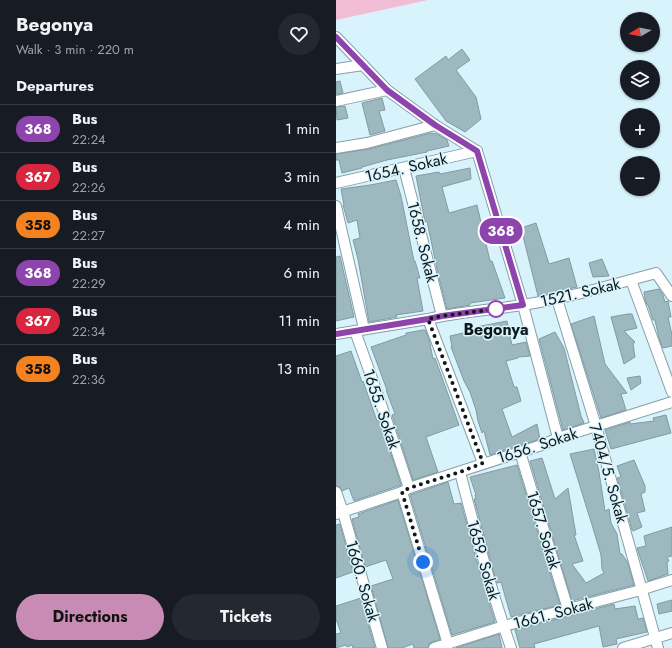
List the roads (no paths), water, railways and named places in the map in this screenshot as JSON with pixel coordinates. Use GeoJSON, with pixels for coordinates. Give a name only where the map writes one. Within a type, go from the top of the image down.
{"type":"FeatureCollection","features":[{"type":"Feature","properties":{"kind":"street"},"geometry":{"type":"LineString","coordinates":[[336,37],[387,90],[435,125],[477,151],[523,305],[558,438]]}},
{"type":"Feature","properties":{"kind":"street"},"geometry":{"type":"LineString","coordinates":[[336,69],[362,65]]}},
{"type":"Feature","properties":{"kind":"street"},"geometry":{"type":"LineString","coordinates":[[336,101],[387,90]]}},
{"type":"Feature","properties":{"kind":"street"},"geometry":{"type":"LineString","coordinates":[[336,148],[366,143],[435,125]]}},
{"type":"Feature","properties":{"kind":"street","name":"1654. Sokak"},"geometry":{"type":"LineString","coordinates":[[336,183],[477,151]]}},
{"type":"Feature","properties":{"kind":"street","name":"1658. Sokak"},"geometry":{"type":"LineString","coordinates":[[404,168],[442,316]]}},
{"type":"Feature","properties":{"kind":"street","name":"1655. Sokak"},"geometry":{"type":"LineString","coordinates":[[336,206],[360,330],[448,644]]}},
{"type":"Feature","properties":{"kind":"street","name":"1521. Sokak"},"geometry":{"type":"LineString","coordinates":[[336,334],[557,299],[656,273],[672,296]]}},
{"type":"Feature","properties":{"kind":"street"},"geometry":{"type":"LineString","coordinates":[[631,280],[672,392]]}},
{"type":"Feature","properties":{"kind":"street","name":"7404/5. Sokak"},"geometry":{"type":"LineString","coordinates":[[557,299],[596,426],[656,643]]}},
{"type":"Feature","properties":{"kind":"street"},"geometry":{"type":"LineString","coordinates":[[428,319],[483,463]]}},
{"type":"Feature","properties":{"kind":"street","name":"1656. Sokak"},"geometry":{"type":"LineString","coordinates":[[340,513],[483,463],[672,402]]}},
{"type":"Feature","properties":{"kind":"street","name":"1657. Sokak"},"geometry":{"type":"LineString","coordinates":[[520,452],[568,609]]}},
{"type":"Feature","properties":{"kind":"street","name":"1659. Sokak"},"geometry":{"type":"LineString","coordinates":[[460,472],[474,530],[511,648]]}},
{"type":"Feature","properties":{"kind":"street","name":"1660. Sokak"},"geometry":{"type":"LineString","coordinates":[[336,492],[340,513],[382,648]]}},
{"type":"Feature","properties":{"kind":"street","name":"1661. Sokak"},"geometry":{"type":"LineString","coordinates":[[434,648],[504,626],[642,590],[672,580]]}},
{"type":"Feature","properties":{"kind":"street"},"geometry":{"type":"LineString","coordinates":[[622,648],[656,643],[672,633]]}},
{"type":"Feature","properties":{"kind":"place","name":"Begonya"},"geometry":{"type":"Point","coordinates":[496,309]}}]}
